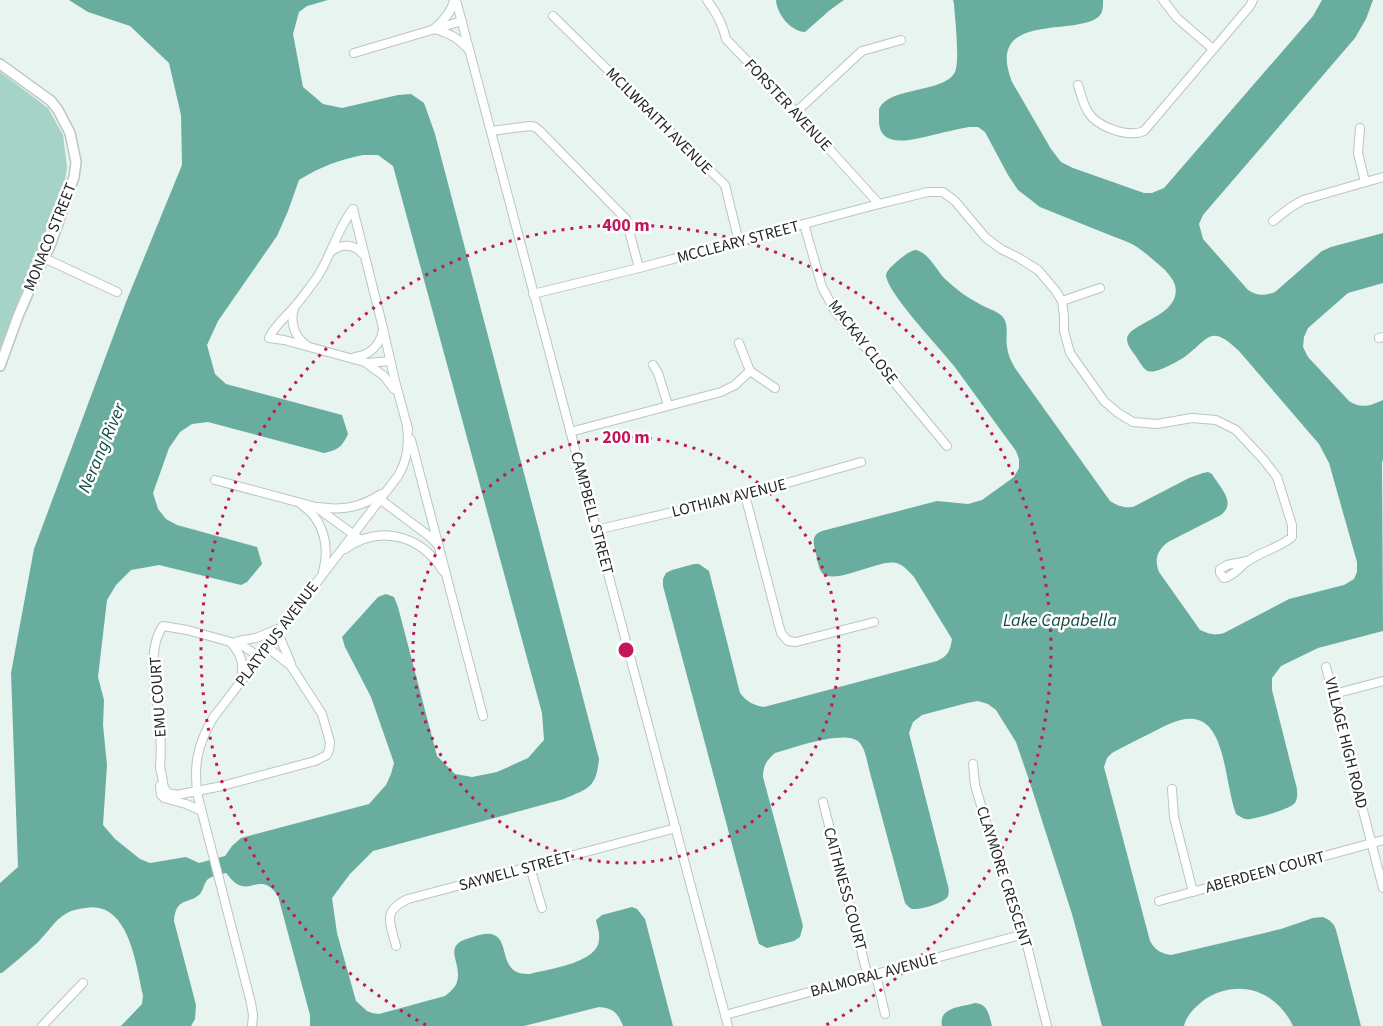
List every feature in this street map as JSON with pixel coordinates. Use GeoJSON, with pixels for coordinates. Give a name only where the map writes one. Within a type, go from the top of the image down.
{"type":"FeatureCollection","features":[{"type":"Feature","properties":{"kind":"street","name":"CAMPBELL STREET"},"geometry":{"type":"LineString","coordinates":[[455,0],[728,1026]]}},
{"type":"Feature","properties":{"kind":"street"},"geometry":{"type":"LineString","coordinates":[[434,29],[445,18],[455,0]]}},
{"type":"Feature","properties":{"kind":"street","name":"FORSTER AVENUE"},"geometry":{"type":"LineString","coordinates":[[707,0],[721,22],[726,39],[879,204]]}},
{"type":"Feature","properties":{"kind":"street"},"geometry":{"type":"LineString","coordinates":[[1163,0],[1176,18],[1213,49]]}},
{"type":"Feature","properties":{"kind":"street"},"geometry":{"type":"LineString","coordinates":[[1078,85],[1086,110],[1098,122],[1128,134],[1140,133],[1151,125],[1253,0]]}},
{"type":"Feature","properties":{"kind":"street","name":"MCILWRAITH AVENUE"},"geometry":{"type":"LineString","coordinates":[[553,15],[725,185],[739,242]]}},
{"type":"Feature","properties":{"kind":"street"},"geometry":{"type":"LineString","coordinates":[[354,52],[462,21]]}},
{"type":"Feature","properties":{"kind":"street"},"geometry":{"type":"LineString","coordinates":[[434,29],[449,33],[460,40],[470,51]]}},
{"type":"Feature","properties":{"kind":"street"},"geometry":{"type":"LineString","coordinates":[[796,112],[862,51],[901,40]]}},
{"type":"Feature","properties":{"kind":"street","name":"MONACO STREET"},"geometry":{"type":"LineString","coordinates":[[0,64],[51,101],[70,133],[76,162],[74,177],[50,246],[18,316],[0,366]]}},
{"type":"Feature","properties":{"kind":"street"},"geometry":{"type":"LineString","coordinates":[[491,131],[530,126],[540,131],[626,219],[639,268]]}},
{"type":"Feature","properties":{"kind":"street"},"geometry":{"type":"LineString","coordinates":[[1360,128],[1358,153],[1365,182]]}},
{"type":"Feature","properties":{"kind":"street"},"geometry":{"type":"LineString","coordinates":[[1273,221],[1302,200],[1383,177]]}},
{"type":"Feature","properties":{"kind":"street","name":"MCCLEARY STREET"},"geometry":{"type":"LineString","coordinates":[[533,294],[879,204],[928,192],[943,192],[955,201],[986,238],[1038,270],[1062,301]]}},
{"type":"Feature","properties":{"kind":"street"},"geometry":{"type":"LineString","coordinates":[[390,361],[370,363],[281,339],[269,338],[317,278],[344,222],[353,209],[390,361],[483,716]]}},
{"type":"Feature","properties":{"kind":"street","name":"MACKAY CLOSE"},"geometry":{"type":"LineString","coordinates":[[804,224],[822,287],[835,311],[947,446]]}},
{"type":"Feature","properties":{"kind":"street"},"geometry":{"type":"LineString","coordinates":[[332,251],[339,247],[350,246],[359,249],[365,258]]}},
{"type":"Feature","properties":{"kind":"street"},"geometry":{"type":"LineString","coordinates":[[44,258],[117,292]]}},
{"type":"Feature","properties":{"kind":"street"},"geometry":{"type":"LineString","coordinates":[[1100,288],[1062,301],[1064,331],[1070,353],[1104,401],[1133,422],[1156,424],[1192,418],[1216,420],[1236,430],[1276,477],[1293,525],[1292,537],[1247,561]]}},
{"type":"Feature","properties":{"kind":"street"},"geometry":{"type":"LineString","coordinates":[[295,307],[292,317],[295,332],[301,341],[309,346]]}},
{"type":"Feature","properties":{"kind":"street"},"geometry":{"type":"LineString","coordinates":[[348,357],[364,355],[374,349],[382,335],[382,324]]}},
{"type":"Feature","properties":{"kind":"street"},"geometry":{"type":"LineString","coordinates":[[738,343],[750,371],[775,388]]}},
{"type":"Feature","properties":{"kind":"street"},"geometry":{"type":"LineString","coordinates":[[361,360],[384,376],[400,398]]}},
{"type":"Feature","properties":{"kind":"street"},"geometry":{"type":"LineString","coordinates":[[653,365],[658,373],[668,405]]}},
{"type":"Feature","properties":{"kind":"street"},"geometry":{"type":"LineString","coordinates":[[570,432],[721,392],[735,385],[750,371]]}},
{"type":"Feature","properties":{"kind":"street"},"geometry":{"type":"LineString","coordinates":[[215,480],[315,506],[336,509],[359,506],[379,498],[401,471],[406,457],[407,425]]}},
{"type":"Feature","properties":{"kind":"street","name":"LOTHIAN AVENUE"},"geometry":{"type":"LineString","coordinates":[[596,530],[745,495],[861,462]]}},
{"type":"Feature","properties":{"kind":"street"},"geometry":{"type":"LineString","coordinates":[[745,495],[782,633],[788,641],[796,642],[874,622]]}},
{"type":"Feature","properties":{"kind":"street"},"geometry":{"type":"LineString","coordinates":[[379,498],[429,536],[440,552]]}},
{"type":"Feature","properties":{"kind":"street","name":"PLATYPUS AVENUE"},"geometry":{"type":"LineString","coordinates":[[252,1026],[251,1003],[200,810],[196,764],[201,743],[213,718],[379,498]]}},
{"type":"Feature","properties":{"kind":"street"},"geometry":{"type":"LineString","coordinates":[[294,500],[312,513],[324,535],[325,560],[319,578]]}},
{"type":"Feature","properties":{"kind":"street"},"geometry":{"type":"LineString","coordinates":[[315,506],[361,540]]}},
{"type":"Feature","properties":{"kind":"street"},"geometry":{"type":"LineString","coordinates":[[335,558],[349,546],[361,540],[378,536],[400,537],[425,550],[436,561],[447,580]]}},
{"type":"Feature","properties":{"kind":"street"},"geometry":{"type":"LineString","coordinates":[[229,641],[256,638],[284,625]]}},
{"type":"Feature","properties":{"kind":"street","name":"EMU COURT"},"geometry":{"type":"LineString","coordinates":[[200,810],[163,797],[160,784],[160,730],[154,667],[155,645],[159,631],[163,626],[175,627],[229,641],[242,645],[259,657]]}},
{"type":"Feature","properties":{"kind":"street"},"geometry":{"type":"LineString","coordinates":[[197,790],[222,786],[315,761],[328,754],[330,742],[322,714],[293,668],[278,633]]}},
{"type":"Feature","properties":{"kind":"street"},"geometry":{"type":"LineString","coordinates":[[229,641],[237,650],[242,662],[242,676],[237,688]]}},
{"type":"Feature","properties":{"kind":"street"},"geometry":{"type":"LineString","coordinates":[[267,647],[293,668]]}},
{"type":"Feature","properties":{"kind":"street","name":"VILLAGE HIGH ROAD"},"geometry":{"type":"LineString","coordinates":[[1326,667],[1383,888]]}},
{"type":"Feature","properties":{"kind":"street"},"geometry":{"type":"LineString","coordinates":[[1334,694],[1383,681]]}},
{"type":"Feature","properties":{"kind":"street","name":"CLAYMORE CRESCENT"},"geometry":{"type":"LineString","coordinates":[[973,764],[975,785],[993,846],[1020,917],[1047,1026]]}},
{"type":"Feature","properties":{"kind":"street","name":"EMU COURT"},"geometry":{"type":"LineString","coordinates":[[160,766],[163,787],[167,792],[177,795],[197,790]]}},
{"type":"Feature","properties":{"kind":"street"},"geometry":{"type":"LineString","coordinates":[[1172,789],[1174,818],[1193,891]]}},
{"type":"Feature","properties":{"kind":"street","name":"CAITHNESS COURT"},"geometry":{"type":"LineString","coordinates":[[823,802],[872,976],[885,1014]]}},
{"type":"Feature","properties":{"kind":"street","name":"SAYWELL STREET"},"geometry":{"type":"LineString","coordinates":[[396,946],[390,914],[398,904],[408,899],[676,828]]}},
{"type":"Feature","properties":{"kind":"street","name":"ABERDEEN COURT"},"geometry":{"type":"LineString","coordinates":[[1159,901],[1383,840]]}},
{"type":"Feature","properties":{"kind":"street"},"geometry":{"type":"LineString","coordinates":[[530,867],[542,908]]}},
{"type":"Feature","properties":{"kind":"street","name":"BALMORAL AVENUE"},"geometry":{"type":"LineString","coordinates":[[725,1015],[1023,934]]}},
{"type":"Feature","properties":{"kind":"street"},"geometry":{"type":"LineString","coordinates":[[42,1026],[83,983]]}},
{"type":"Feature","properties":{"kind":"shaded area"},"geometry":{"type":"Polygon","coordinates":[[[0,72],[48,108],[63,135],[67,167],[64,189],[0,348],[0,72]]]}},
{"type":"Feature","properties":{"kind":"water","name":"Nerang River"},"geometry":{"type":"Polygon","coordinates":[[[69,0],[328,0],[307,6],[299,12],[293,34],[303,87],[323,104],[342,108],[411,94],[424,103],[435,134],[599,759],[596,776],[590,786],[564,799],[373,851],[350,874],[332,898],[337,933],[356,1001],[367,1011],[379,1014],[445,996],[457,982],[455,949],[457,944],[482,934],[497,937],[508,963],[519,973],[530,974],[571,964],[591,954],[597,947],[599,932],[596,920],[602,915],[632,907],[637,909],[645,919],[673,1026],[623,1026],[614,1012],[599,1007],[524,1026],[310,1026],[310,1015],[278,896],[267,885],[242,886],[237,884],[226,873],[207,880],[200,894],[180,904],[175,913],[174,921],[196,1005],[195,1019],[191,1026],[121,1026],[142,1004],[143,995],[128,937],[112,914],[100,908],[85,908],[69,912],[55,923],[37,943],[0,973],[0,883],[18,867],[11,673],[34,549],[126,302],[182,165],[181,115],[169,63],[130,26],[88,12],[69,0]],[[363,155],[337,162],[299,180],[277,236],[218,321],[207,345],[215,374],[226,384],[342,415],[348,434],[344,442],[336,449],[324,453],[208,422],[192,424],[180,432],[169,448],[153,493],[158,509],[166,519],[177,525],[257,547],[262,564],[247,582],[241,585],[159,565],[131,570],[116,585],[107,600],[98,677],[104,700],[103,725],[107,765],[103,825],[115,839],[140,859],[150,863],[186,857],[199,863],[225,856],[241,838],[369,804],[386,785],[394,763],[371,697],[342,637],[378,597],[386,594],[394,597],[398,607],[437,756],[455,774],[472,777],[497,772],[528,758],[544,740],[542,713],[393,166],[378,155],[363,155]]]}},
{"type":"Feature","properties":{"kind":"water"},"geometry":{"type":"Polygon","coordinates":[[[776,0],[844,0],[805,32],[794,29],[785,21],[776,0]]]}},
{"type":"Feature","properties":{"kind":"water","name":"Lake Capabella"},"geometry":{"type":"Polygon","coordinates":[[[953,0],[1103,0],[1103,9],[1099,17],[1086,23],[1046,28],[1021,35],[1008,51],[1007,64],[1012,82],[1061,162],[1144,193],[1152,193],[1164,188],[1313,16],[1322,0],[1373,0],[1366,19],[1355,38],[1203,215],[1199,224],[1203,239],[1248,290],[1261,295],[1275,292],[1322,251],[1383,233],[1383,283],[1348,293],[1308,328],[1303,347],[1308,357],[1349,401],[1366,406],[1383,400],[1383,631],[1318,648],[1281,666],[1272,678],[1272,690],[1297,789],[1295,803],[1287,808],[1250,819],[1244,819],[1236,814],[1218,742],[1212,730],[1205,723],[1197,720],[1188,719],[1169,724],[1126,745],[1107,758],[1104,767],[1150,941],[1156,949],[1171,955],[1323,917],[1334,925],[1336,930],[1361,1026],[1293,1026],[1278,1004],[1268,997],[1245,989],[1233,989],[1207,998],[1190,1014],[1184,1026],[1102,1026],[1072,914],[1016,742],[996,710],[978,701],[922,715],[913,722],[909,733],[949,890],[946,899],[926,907],[912,909],[905,903],[866,755],[859,742],[852,739],[831,738],[775,753],[770,758],[765,766],[763,777],[803,926],[800,937],[794,941],[767,948],[759,944],[663,579],[666,573],[672,570],[694,564],[699,564],[709,571],[740,693],[748,701],[760,706],[764,707],[937,661],[948,653],[952,639],[914,577],[903,567],[896,563],[888,563],[846,574],[828,576],[822,573],[814,544],[815,536],[822,531],[937,501],[968,504],[982,500],[1014,477],[1019,468],[1016,451],[954,366],[895,294],[889,283],[887,272],[909,253],[916,250],[921,252],[957,289],[1002,316],[1007,327],[1008,353],[1015,368],[1110,501],[1121,506],[1133,507],[1189,478],[1208,472],[1212,474],[1226,495],[1226,510],[1221,515],[1168,542],[1159,552],[1157,559],[1159,572],[1200,630],[1212,634],[1224,633],[1289,599],[1344,585],[1354,579],[1357,572],[1357,562],[1329,463],[1319,444],[1239,351],[1221,337],[1210,337],[1183,358],[1151,372],[1145,369],[1131,350],[1127,341],[1129,333],[1163,311],[1171,304],[1175,296],[1175,285],[1165,270],[1137,247],[1040,207],[1018,190],[985,132],[978,127],[908,140],[891,139],[884,136],[880,129],[879,110],[884,102],[904,93],[940,84],[955,72],[957,49],[953,0]]]}},
{"type":"Feature","properties":{"kind":"water"},"geometry":{"type":"Polygon","coordinates":[[[975,1003],[983,1005],[989,1014],[992,1026],[942,1026],[942,1020],[947,1011],[975,1003]]]}}]}
